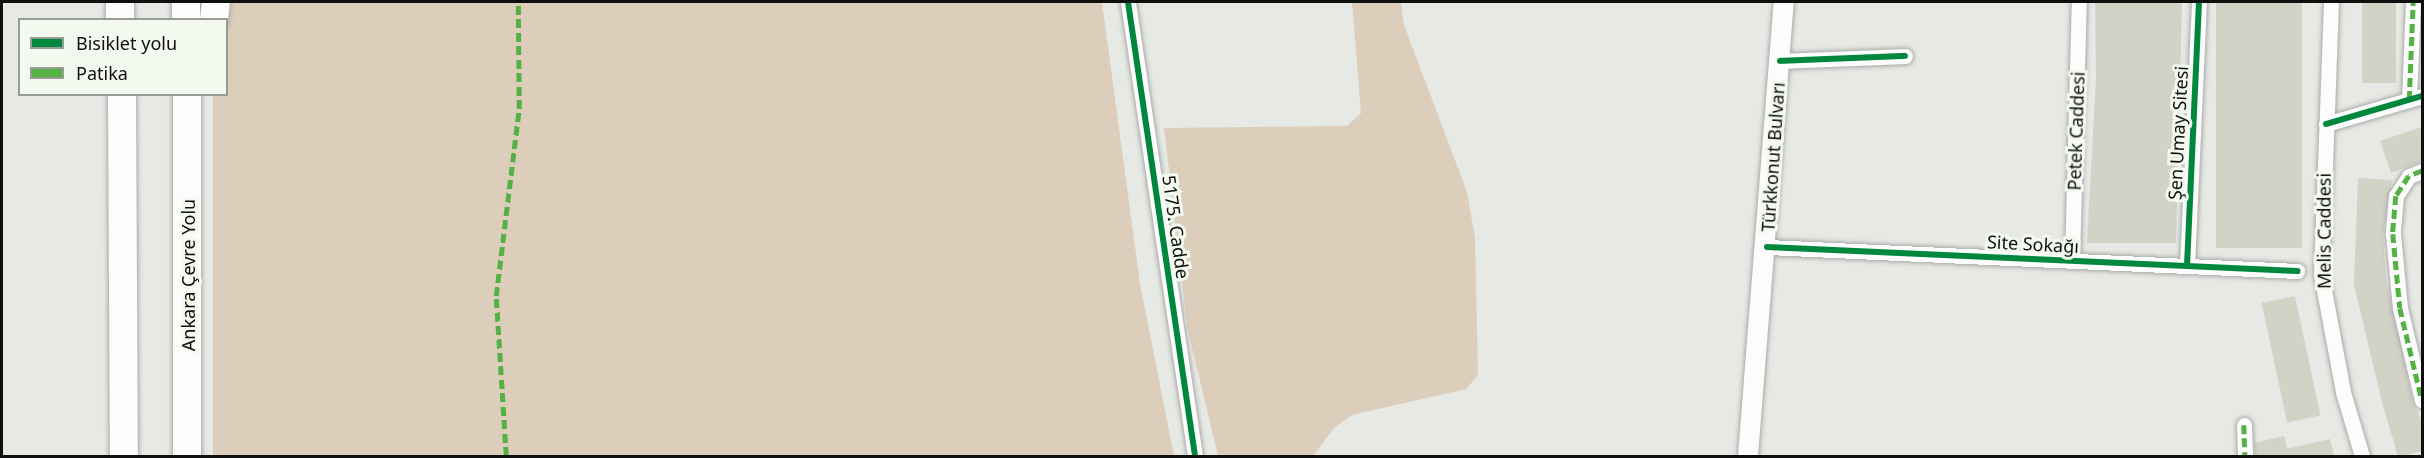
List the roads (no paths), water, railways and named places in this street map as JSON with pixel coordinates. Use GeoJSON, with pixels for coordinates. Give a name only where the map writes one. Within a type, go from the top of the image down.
{"type":"FeatureCollection","features":[{"type":"Feature","properties":{"kind":"highway"},"geometry":{"type":"LineString","coordinates":[[120,2],[120,18]]}},
{"type":"Feature","properties":{"kind":"highway"},"geometry":{"type":"LineString","coordinates":[[186,2],[186,18]]}},
{"type":"Feature","properties":{"kind":"highway"},"geometry":{"type":"LineString","coordinates":[[214,18],[216,2]]}},
{"type":"Feature","properties":{"kind":"highway"},"geometry":{"type":"LineString","coordinates":[[122,96],[124,456]]}},
{"type":"Feature","properties":{"kind":"highway","name":"Ankara Çevre Yolu"},"geometry":{"type":"LineString","coordinates":[[187,96],[190,261],[187,456]]}},
{"type":"Feature","properties":{"kind":"highway"},"geometry":{"type":"LineString","coordinates":[[190,261],[206,96]]}},
{"type":"Feature","properties":{"kind":"street","name":"5175. Cadde"},"geometry":{"type":"LineString","coordinates":[[1128,2],[1195,456]]}},
{"type":"Feature","properties":{"kind":"street","name":"Türkkonut Bulvarı"},"geometry":{"type":"LineString","coordinates":[[1748,456],[1767,247],[1784,2]]}},
{"type":"Feature","properties":{"kind":"street","name":"Petek Caddesi"},"geometry":{"type":"LineString","coordinates":[[2072,261],[2079,2]]}},
{"type":"Feature","properties":{"kind":"street","name":"Şen Umay Sitesi"},"geometry":{"type":"LineString","coordinates":[[2187,266],[2199,2]]}},
{"type":"Feature","properties":{"kind":"street","name":"Melis Caddesi"},"geometry":{"type":"LineString","coordinates":[[2331,2],[2321,274],[2343,392],[2362,456]]}},
{"type":"Feature","properties":{"kind":"street"},"geometry":{"type":"LineString","coordinates":[[2326,124],[2416,98],[2413,2]]}},
{"type":"Feature","properties":{"kind":"street"},"geometry":{"type":"LineString","coordinates":[[1779,61],[1905,56]]}},
{"type":"Feature","properties":{"kind":"street"},"geometry":{"type":"LineString","coordinates":[[2422,171],[2409,176],[2396,196],[2393,234],[2400,308],[2422,400]]}},
{"type":"Feature","properties":{"kind":"street","name":"Site Sokağı"},"geometry":{"type":"LineString","coordinates":[[1767,247],[2297,271]]}},
{"type":"Feature","properties":{"kind":"street"},"geometry":{"type":"LineString","coordinates":[[2244,425],[2245,456]]}}]}
